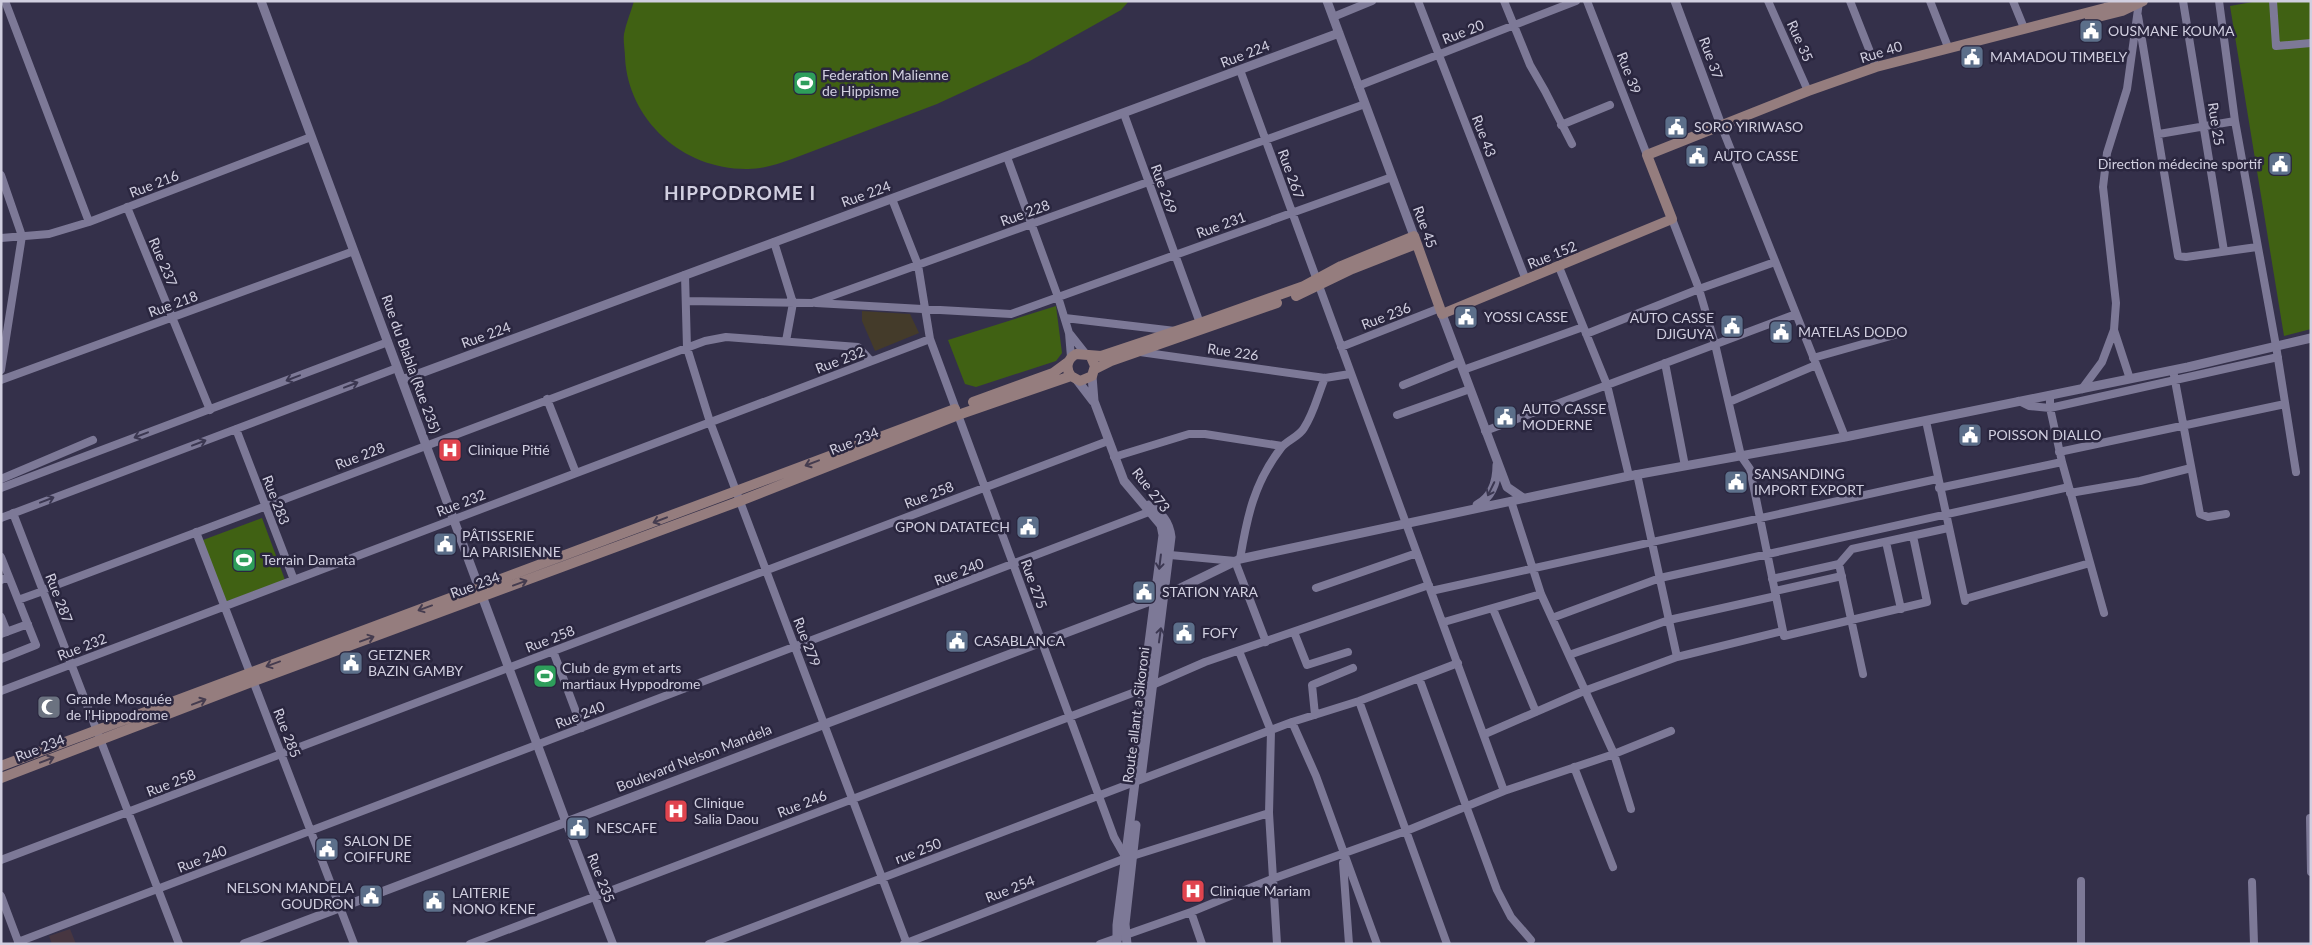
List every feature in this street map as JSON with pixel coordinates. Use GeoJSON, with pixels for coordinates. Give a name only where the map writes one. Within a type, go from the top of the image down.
{"type":"FeatureCollection","features":[{"type":"Feature","properties":{"kind":"main road","name":"Rue 40"},"geometry":{"type":"LineString","coordinates":[[1722,128],[1878,73],[2122,11],[2138,3]]}},
{"type":"Feature","properties":{"kind":"main road","name":"Rue 40"},"geometry":{"type":"LineString","coordinates":[[1648,158],[1808,91],[1876,67],[2103,5],[2138,3]]}},
{"type":"Feature","properties":{"kind":"main road"},"geometry":{"type":"LineString","coordinates":[[1648,158],[1672,219]]}},
{"type":"Feature","properties":{"kind":"main road","name":"Rue 152"},"geometry":{"type":"LineString","coordinates":[[1441,311],[1559,267],[1672,219]]}},
{"type":"Feature","properties":{"kind":"main road"},"geometry":{"type":"LineString","coordinates":[[1201,326],[1176,331],[1110,354],[1076,354],[1070,360],[1068,370],[1074,378],[1087,380],[1094,372],[1138,352],[1201,326],[1318,283],[1341,266],[1415,240]]}},
{"type":"Feature","properties":{"kind":"main road","name":"Rue 45"},"geometry":{"type":"LineString","coordinates":[[1415,240],[1441,311]]}},
{"type":"Feature","properties":{"kind":"main road"},"geometry":{"type":"LineString","coordinates":[[1088,355],[1094,372]]}},
{"type":"Feature","properties":{"kind":"main road","name":"Rue 234"},"geometry":{"type":"LineString","coordinates":[[1,766],[98,735],[738,496],[1045,376],[1070,360]]}},
{"type":"Feature","properties":{"kind":"main road","name":"Rue 234"},"geometry":{"type":"LineString","coordinates":[[957,412],[1074,378]]}},
{"type":"Feature","properties":{"kind":"main road","name":"Rue 234"},"geometry":{"type":"LineString","coordinates":[[1,778],[98,735]]}},
{"type":"Feature","properties":{"kind":"street"},"geometry":{"type":"LineString","coordinates":[[5,1],[89,222]]}},
{"type":"Feature","properties":{"kind":"street","name":"Rue du Blabla (Rue 235)"},"geometry":{"type":"LineString","coordinates":[[261,1],[566,822]]}},
{"type":"Feature","properties":{"kind":"street","name":"Rue 45"},"geometry":{"type":"LineString","coordinates":[[1327,1],[1415,240]]}},
{"type":"Feature","properties":{"kind":"street"},"geometry":{"type":"LineString","coordinates":[[1333,17],[1372,1]]}},
{"type":"Feature","properties":{"kind":"street","name":"Rue 43"},"geometry":{"type":"LineString","coordinates":[[1418,1],[1526,280]]}},
{"type":"Feature","properties":{"kind":"street"},"geometry":{"type":"LineString","coordinates":[[1504,1],[1530,66],[1546,91],[1572,144]]}},
{"type":"Feature","properties":{"kind":"street","name":"Rue 20"},"geometry":{"type":"LineString","coordinates":[[1358,86],[1576,1]]}},
{"type":"Feature","properties":{"kind":"street","name":"Rue 39"},"geometry":{"type":"LineString","coordinates":[[1587,1],[1648,158]]}},
{"type":"Feature","properties":{"kind":"street","name":"Rue 37"},"geometry":{"type":"LineString","coordinates":[[1676,1],[1722,128]]}},
{"type":"Feature","properties":{"kind":"street","name":"Rue 35"},"geometry":{"type":"LineString","coordinates":[[1768,1],[1808,91]]}},
{"type":"Feature","properties":{"kind":"street"},"geometry":{"type":"LineString","coordinates":[[1850,1],[1876,67]]}},
{"type":"Feature","properties":{"kind":"street"},"geometry":{"type":"LineString","coordinates":[[1930,1],[1948,47]]}},
{"type":"Feature","properties":{"kind":"street"},"geometry":{"type":"LineString","coordinates":[[2013,1],[2024,28]]}},
{"type":"Feature","properties":{"kind":"street","name":"Rue 25"},"geometry":{"type":"LineString","coordinates":[[2183,1],[2224,251]]}},
{"type":"Feature","properties":{"kind":"street"},"geometry":{"type":"LineString","coordinates":[[2219,1],[2235,121],[2278,357],[2296,472]]}},
{"type":"Feature","properties":{"kind":"street"},"geometry":{"type":"LineString","coordinates":[[2272,1],[2276,46],[2311,43]]}},
{"type":"Feature","properties":{"kind":"street"},"geometry":{"type":"LineString","coordinates":[[2082,388],[2102,362],[2114,330],[2116,304],[2103,188],[2107,153],[2127,89],[2138,3]]}},
{"type":"Feature","properties":{"kind":"street"},"geometry":{"type":"LineString","coordinates":[[2137,15],[2140,21],[2178,256],[2186,257],[2257,247]]}},
{"type":"Feature","properties":{"kind":"street","name":"Rue 224"},"geometry":{"type":"LineString","coordinates":[[402,380],[1339,33]]}},
{"type":"Feature","properties":{"kind":"street","name":"Rue 267"},"geometry":{"type":"LineString","coordinates":[[1240,70],[1405,524],[1444,622],[1504,791]]}},
{"type":"Feature","properties":{"kind":"street","name":"Rue 228"},"geometry":{"type":"LineString","coordinates":[[687,301],[812,303],[1365,104]]}},
{"type":"Feature","properties":{"kind":"street"},"geometry":{"type":"LineString","coordinates":[[1561,124],[1610,105]]}},
{"type":"Feature","properties":{"kind":"street","name":"Rue 269"},"geometry":{"type":"LineString","coordinates":[[1124,114],[1201,326]]}},
{"type":"Feature","properties":{"kind":"street"},"geometry":{"type":"LineString","coordinates":[[2159,134],[2235,121]]}},
{"type":"Feature","properties":{"kind":"street"},"geometry":{"type":"LineString","coordinates":[[1722,128],[1845,437]]}},
{"type":"Feature","properties":{"kind":"street","name":"Rue 216"},"geometry":{"type":"LineString","coordinates":[[1,238],[49,234],[89,222],[311,137]]}},
{"type":"Feature","properties":{"kind":"street"},"geometry":{"type":"LineString","coordinates":[[1007,157],[1065,318],[1069,333],[1070,360]]}},
{"type":"Feature","properties":{"kind":"street"},"geometry":{"type":"LineString","coordinates":[[1,175],[22,236],[1,370]]}},
{"type":"Feature","properties":{"kind":"street","name":"Rue 231"},"geometry":{"type":"LineString","coordinates":[[812,303],[1011,314],[1392,177]]}},
{"type":"Feature","properties":{"kind":"street"},"geometry":{"type":"LineString","coordinates":[[892,199],[918,265],[926,310]]}},
{"type":"Feature","properties":{"kind":"street","name":"Rue 237"},"geometry":{"type":"LineString","coordinates":[[127,208],[210,410]]}},
{"type":"Feature","properties":{"kind":"street"},"geometry":{"type":"LineString","coordinates":[[1672,219],[1699,289],[1715,344],[1741,456],[1750,469],[1784,636],[1927,602],[1913,536]]}},
{"type":"Feature","properties":{"kind":"street"},"geometry":{"type":"LineString","coordinates":[[774,242],[793,303],[786,341]]}},
{"type":"Feature","properties":{"kind":"street","name":"Rue 218"},"geometry":{"type":"LineString","coordinates":[[1,380],[354,251]]}},
{"type":"Feature","properties":{"kind":"street"},"geometry":{"type":"LineString","coordinates":[[1403,385],[1585,330],[1775,262]]}},
{"type":"Feature","properties":{"kind":"street"},"geometry":{"type":"LineString","coordinates":[[1559,267],[1607,385],[1653,542],[1677,657]]}},
{"type":"Feature","properties":{"kind":"street","name":"Rue 279"},"geometry":{"type":"LineString","coordinates":[[686,275],[687,348],[710,422],[906,943]]}},
{"type":"Feature","properties":{"kind":"street","name":"Rue 275"},"geometry":{"type":"LineString","coordinates":[[926,310],[930,339],[1069,717],[1114,838],[1129,857]]}},
{"type":"Feature","properties":{"kind":"street","name":"Rue 45"},"geometry":{"type":"LineString","coordinates":[[1441,311],[1507,487],[1523,498]]}},
{"type":"Feature","properties":{"kind":"street","name":"Rue 236"},"geometry":{"type":"LineString","coordinates":[[1341,347],[1441,311]]}},
{"type":"Feature","properties":{"kind":"street"},"geometry":{"type":"LineString","coordinates":[[1485,431],[1796,314]]}},
{"type":"Feature","properties":{"kind":"street"},"geometry":{"type":"LineString","coordinates":[[1065,318],[1176,331]]}},
{"type":"Feature","properties":{"kind":"street"},"geometry":{"type":"LineString","coordinates":[[2114,330],[2130,379]]}},
{"type":"Feature","properties":{"kind":"street"},"geometry":{"type":"LineString","coordinates":[[1069,333],[1088,355]]}},
{"type":"Feature","properties":{"kind":"street"},"geometry":{"type":"LineString","coordinates":[[1729,402],[1815,362],[1898,334]]}},
{"type":"Feature","properties":{"kind":"street","name":"Rue 228"},"geometry":{"type":"LineString","coordinates":[[18,600],[547,399],[687,348],[726,338],[786,341],[858,347],[872,361]]}},
{"type":"Feature","properties":{"kind":"street","name":"Boulevard Nelson Mandela"},"geometry":{"type":"LineString","coordinates":[[244,944],[1166,595],[1237,560],[1472,508],[1633,475],[1845,437],[2130,379],[2311,338]]}},
{"type":"Feature","properties":{"kind":"street","name":"Rue 232"},"geometry":{"type":"LineString","coordinates":[[2,688],[72,664],[930,339]]}},
{"type":"Feature","properties":{"kind":"street"},"geometry":{"type":"LineString","coordinates":[[1,488],[388,342]]}},
{"type":"Feature","properties":{"kind":"street","name":"Rue 226"},"geometry":{"type":"LineString","coordinates":[[1138,352],[1325,378],[1350,374]]}},
{"type":"Feature","properties":{"kind":"street"},"geometry":{"type":"LineString","coordinates":[[2019,401],[2029,406],[2050,408],[2278,357]]}},
{"type":"Feature","properties":{"kind":"street"},"geometry":{"type":"LineString","coordinates":[[1664,363],[1685,466]]}},
{"type":"Feature","properties":{"kind":"street"},"geometry":{"type":"LineString","coordinates":[[1,518],[397,368]]}},
{"type":"Feature","properties":{"kind":"street"},"geometry":{"type":"LineString","coordinates":[[2173,370],[2200,514],[2208,517],[2226,514]]}},
{"type":"Feature","properties":{"kind":"street","name":"Rue 273"},"geometry":{"type":"LineString","coordinates":[[1094,372],[1094,401],[1114,457],[1124,480],[1144,502]]}},
{"type":"Feature","properties":{"kind":"street","name":"Rue 273"},"geometry":{"type":"LineString","coordinates":[[1074,378],[1094,401]]}},
{"type":"Feature","properties":{"kind":"street"},"geometry":{"type":"LineString","coordinates":[[1266,642],[1237,560],[1248,511],[1257,489],[1282,446],[1298,436],[1305,428],[1325,378]]}},
{"type":"Feature","properties":{"kind":"street"},"geometry":{"type":"LineString","coordinates":[[1397,415],[1470,389]]}},
{"type":"Feature","properties":{"kind":"street"},"geometry":{"type":"LineString","coordinates":[[2050,395],[2050,408],[2059,452],[2104,613]]}},
{"type":"Feature","properties":{"kind":"street"},"geometry":{"type":"LineString","coordinates":[[547,399],[576,473]]}},
{"type":"Feature","properties":{"kind":"street"},"geometry":{"type":"LineString","coordinates":[[2059,452],[2285,404]]}},
{"type":"Feature","properties":{"kind":"street"},"geometry":{"type":"LineString","coordinates":[[1926,421],[1937,479],[1965,600],[2090,563]]}},
{"type":"Feature","properties":{"kind":"street","name":"Rue 283"},"geometry":{"type":"LineString","coordinates":[[236,429],[294,580]]}},
{"type":"Feature","properties":{"kind":"street"},"geometry":{"type":"LineString","coordinates":[[1114,457],[1189,434],[1204,434],[1282,446]]}},
{"type":"Feature","properties":{"kind":"street"},"geometry":{"type":"LineString","coordinates":[[1,479],[93,440]]}},
{"type":"Feature","properties":{"kind":"street","name":"Rue 258"},"geometry":{"type":"LineString","coordinates":[[1,860],[1108,441]]}},
{"type":"Feature","properties":{"kind":"street"},"geometry":{"type":"LineString","coordinates":[[1939,488],[2062,462]]}},
{"type":"Feature","properties":{"kind":"street"},"geometry":{"type":"LineString","coordinates":[[1472,508],[1483,502],[1491,492],[1497,476],[1497,463]]}},
{"type":"Feature","properties":{"kind":"street"},"geometry":{"type":"LineString","coordinates":[[1552,618],[1660,578],[1946,515],[2070,490],[2122,484],[2191,468]]}},
{"type":"Feature","properties":{"kind":"street","name":"Rue 246"},"geometry":{"type":"LineString","coordinates":[[470,944],[1240,651],[1430,588],[1534,568],[1937,479]]}},
{"type":"Feature","properties":{"kind":"street"},"geometry":{"type":"LineString","coordinates":[[1511,501],[1541,594],[1614,754],[1631,809]]}},
{"type":"Feature","properties":{"kind":"street","name":"Route allant a Sikoroni"},"geometry":{"type":"LineString","coordinates":[[1138,782],[1166,595],[1172,537],[1170,525],[1144,502]]}},
{"type":"Feature","properties":{"kind":"street","name":"Rue 273"},"geometry":{"type":"LineString","coordinates":[[1138,782],[1143,689],[1163,535],[1161,525],[1154,511]]}},
{"type":"Feature","properties":{"kind":"street","name":"Rue 240"},"geometry":{"type":"LineString","coordinates":[[18,943],[1154,511]]}},
{"type":"Feature","properties":{"kind":"street","name":"Rue 287"},"geometry":{"type":"LineString","coordinates":[[14,513],[178,944]]}},
{"type":"Feature","properties":{"kind":"street"},"geometry":{"type":"LineString","coordinates":[[1772,579],[1839,564],[1852,549],[1948,528]]}},
{"type":"Feature","properties":{"kind":"street","name":"Rue 285"},"geometry":{"type":"LineString","coordinates":[[196,532],[354,944]]}},
{"type":"Feature","properties":{"kind":"street"},"geometry":{"type":"LineString","coordinates":[[1886,542],[1901,608]]}},
{"type":"Feature","properties":{"kind":"street"},"geometry":{"type":"LineString","coordinates":[[1316,588],[1417,553]]}},
{"type":"Feature","properties":{"kind":"street"},"geometry":{"type":"LineString","coordinates":[[1170,555],[1237,560]]}},
{"type":"Feature","properties":{"kind":"street"},"geometry":{"type":"LineString","coordinates":[[1,557],[5,578],[18,600],[36,646],[1,658]]}},
{"type":"Feature","properties":{"kind":"street"},"geometry":{"type":"LineString","coordinates":[[1839,564],[1864,674]]}},
{"type":"Feature","properties":{"kind":"street"},"geometry":{"type":"LineString","coordinates":[[1568,655],[1669,620],[1842,576]]}},
{"type":"Feature","properties":{"kind":"street"},"geometry":{"type":"LineString","coordinates":[[1444,622],[1541,594]]}},
{"type":"Feature","properties":{"kind":"street"},"geometry":{"type":"LineString","coordinates":[[1493,609],[1536,712]]}},
{"type":"Feature","properties":{"kind":"street"},"geometry":{"type":"LineString","coordinates":[[1,617],[4,633],[28,624]]}},
{"type":"Feature","properties":{"kind":"street"},"geometry":{"type":"LineString","coordinates":[[1484,734],[1584,691],[1677,657],[1783,631]]}},
{"type":"Feature","properties":{"kind":"street"},"geometry":{"type":"LineString","coordinates":[[1294,632],[1307,665],[1348,652]]}},
{"type":"Feature","properties":{"kind":"street"},"geometry":{"type":"LineString","coordinates":[[553,651],[582,728]]}},
{"type":"Feature","properties":{"kind":"street"},"geometry":{"type":"LineString","coordinates":[[1240,651],[1271,730],[1269,813],[1277,944]]}},
{"type":"Feature","properties":{"kind":"street","name":"rue 250"},"geometry":{"type":"LineString","coordinates":[[709,944],[1292,722],[1358,701],[1458,663]]}},
{"type":"Feature","properties":{"kind":"street"},"geometry":{"type":"LineString","coordinates":[[1315,715],[1312,685],[1353,668]]}},
{"type":"Feature","properties":{"kind":"street"},"geometry":{"type":"LineString","coordinates":[[1419,678],[1497,890],[1511,917],[1531,940]]}},
{"type":"Feature","properties":{"kind":"street"},"geometry":{"type":"LineString","coordinates":[[1358,701],[1447,944]]}},
{"type":"Feature","properties":{"kind":"street"},"geometry":{"type":"LineString","coordinates":[[1292,722],[1316,776],[1377,944]]}},
{"type":"Feature","properties":{"kind":"street"},"geometry":{"type":"LineString","coordinates":[[1100,944],[1121,940],[1272,879],[1406,831],[1504,791],[1614,754],[1671,730]]}},
{"type":"Feature","properties":{"kind":"street"},"geometry":{"type":"LineString","coordinates":[[1574,767],[1613,867]]}},
{"type":"Feature","properties":{"kind":"street"},"geometry":{"type":"LineString","coordinates":[[1121,940],[1138,782]]}},
{"type":"Feature","properties":{"kind":"street","name":"Rue 254"},"geometry":{"type":"LineString","coordinates":[[906,943],[1129,857],[1269,813]]}},
{"type":"Feature","properties":{"kind":"street"},"geometry":{"type":"LineString","coordinates":[[2310,818],[2311,872]]}},
{"type":"Feature","properties":{"kind":"street","name":"Rue 235"},"geometry":{"type":"LineString","coordinates":[[566,822],[613,944]]}},
{"type":"Feature","properties":{"kind":"street"},"geometry":{"type":"LineString","coordinates":[[1343,854],[1349,944]]}},
{"type":"Feature","properties":{"kind":"street"},"geometry":{"type":"LineString","coordinates":[[2081,881],[2081,944]]}},
{"type":"Feature","properties":{"kind":"street"},"geometry":{"type":"LineString","coordinates":[[2252,882],[2254,944]]}},
{"type":"Feature","properties":{"kind":"street"},"geometry":{"type":"LineString","coordinates":[[1,896],[18,943]]}},
{"type":"Feature","properties":{"kind":"street"},"geometry":{"type":"LineString","coordinates":[[1191,912],[1202,944]]}},
{"type":"Feature","properties":{"kind":"shaded area"},"geometry":{"type":"Polygon","coordinates":[[[862,311],[910,314],[919,333],[875,351],[862,321],[862,311]]]}},
{"type":"Feature","properties":{"kind":"shaded area"},"geometry":{"type":"Polygon","coordinates":[[[70,929],[76,944],[52,944],[49,936],[70,929]]]}},
{"type":"Feature","properties":{"kind":"green space","name":"Federation Malienne de Hippisme"},"geometry":{"type":"Polygon","coordinates":[[[634,1],[1129,1],[1121,10],[1028,62],[937,104],[787,161],[748,169],[724,167],[702,161],[682,151],[648,121],[636,102],[629,80],[625,57],[624,34],[634,1]]]}},
{"type":"Feature","properties":{"kind":"green space"},"geometry":{"type":"Polygon","coordinates":[[[2258,1],[2311,1],[2311,329],[2284,336],[2230,6],[2258,1]]]}},
{"type":"Feature","properties":{"kind":"green space"},"geometry":{"type":"Polygon","coordinates":[[[1056,306],[1062,353],[1056,361],[976,387],[965,384],[948,340],[1056,306]]]}},
{"type":"Feature","properties":{"kind":"green space","name":"Terrain Damata"},"geometry":{"type":"Polygon","coordinates":[[[262,518],[285,580],[225,602],[203,540],[262,518]]]}},
{"type":"Feature","properties":{"kind":"place","name":"OUSMANE KOUMA"},"geometry":{"type":"Point","coordinates":[2091,31]}},
{"type":"Feature","properties":{"kind":"place","name":"MAMADOU TIMBELY"},"geometry":{"type":"Point","coordinates":[1972,57]}},
{"type":"Feature","properties":{"kind":"place","name":"Federation Malienne de Hippisme"},"geometry":{"type":"Point","coordinates":[805,83]}},
{"type":"Feature","properties":{"kind":"place","name":"SORO YIRIWASO"},"geometry":{"type":"Point","coordinates":[1676,127]}},
{"type":"Feature","properties":{"kind":"place","name":"AUTO CASSE"},"geometry":{"type":"Point","coordinates":[1697,156]}},
{"type":"Feature","properties":{"kind":"place","name":"Direction médecine sportif"},"geometry":{"type":"Point","coordinates":[2280,164]}},
{"type":"Feature","properties":{"kind":"place","name":"YOSSI CASSE"},"geometry":{"type":"Point","coordinates":[1466,317]}},
{"type":"Feature","properties":{"kind":"place","name":"AUTO CASSE DJIGUYA"},"geometry":{"type":"Point","coordinates":[1732,326]}},
{"type":"Feature","properties":{"kind":"place","name":"MATELAS DODO"},"geometry":{"type":"Point","coordinates":[1781,332]}},
{"type":"Feature","properties":{"kind":"place","name":"AUTO CASSE MODERNE"},"geometry":{"type":"Point","coordinates":[1505,417]}},
{"type":"Feature","properties":{"kind":"place","name":"POISSON DIALLO"},"geometry":{"type":"Point","coordinates":[1970,435]}},
{"type":"Feature","properties":{"kind":"place","name":"Clinique Pitié"},"geometry":{"type":"Point","coordinates":[450,450]}},
{"type":"Feature","properties":{"kind":"place","name":"SANSANDING IMPORT EXPORT"},"geometry":{"type":"Point","coordinates":[1736,482]}},
{"type":"Feature","properties":{"kind":"place","name":"GPON DATATECH"},"geometry":{"type":"Point","coordinates":[1028,527]}},
{"type":"Feature","properties":{"kind":"place","name":"PÂTISSERIE LA PARISIENNE"},"geometry":{"type":"Point","coordinates":[445,544]}},
{"type":"Feature","properties":{"kind":"place","name":"Terrain Damata"},"geometry":{"type":"Point","coordinates":[244,560]}},
{"type":"Feature","properties":{"kind":"place","name":"STATION YARA"},"geometry":{"type":"Point","coordinates":[1144,592]}},
{"type":"Feature","properties":{"kind":"place","name":"FOFY"},"geometry":{"type":"Point","coordinates":[1184,633]}},
{"type":"Feature","properties":{"kind":"place","name":"CASABLANCA"},"geometry":{"type":"Point","coordinates":[957,641]}},
{"type":"Feature","properties":{"kind":"place","name":"GETZNER BAZIN GAMBY"},"geometry":{"type":"Point","coordinates":[351,663]}},
{"type":"Feature","properties":{"kind":"place","name":"Club de gym et arts martiaux Hyppodrome"},"geometry":{"type":"Point","coordinates":[545,676]}},
{"type":"Feature","properties":{"kind":"place","name":"Grande Mosquée de l'Hippodrome"},"geometry":{"type":"Point","coordinates":[49,707]}},
{"type":"Feature","properties":{"kind":"place","name":"Clinique Salia Daou"},"geometry":{"type":"Point","coordinates":[676,811]}},
{"type":"Feature","properties":{"kind":"place","name":"NESCAFE"},"geometry":{"type":"Point","coordinates":[578,828]}},
{"type":"Feature","properties":{"kind":"place","name":"SALON DE COIFFURE"},"geometry":{"type":"Point","coordinates":[327,849]}},
{"type":"Feature","properties":{"kind":"place","name":"Clinique Mariam"},"geometry":{"type":"Point","coordinates":[1193,891]}},
{"type":"Feature","properties":{"kind":"place","name":"NELSON MANDELA GOUDRON"},"geometry":{"type":"Point","coordinates":[371,896]}},
{"type":"Feature","properties":{"kind":"place","name":"LAITERIE NONO KENE"},"geometry":{"type":"Point","coordinates":[434,901]}},
{"type":"Feature","properties":{"kind":"district","name":"HIPPODROME I"},"geometry":{"type":"Point","coordinates":[740,193]}}]}
